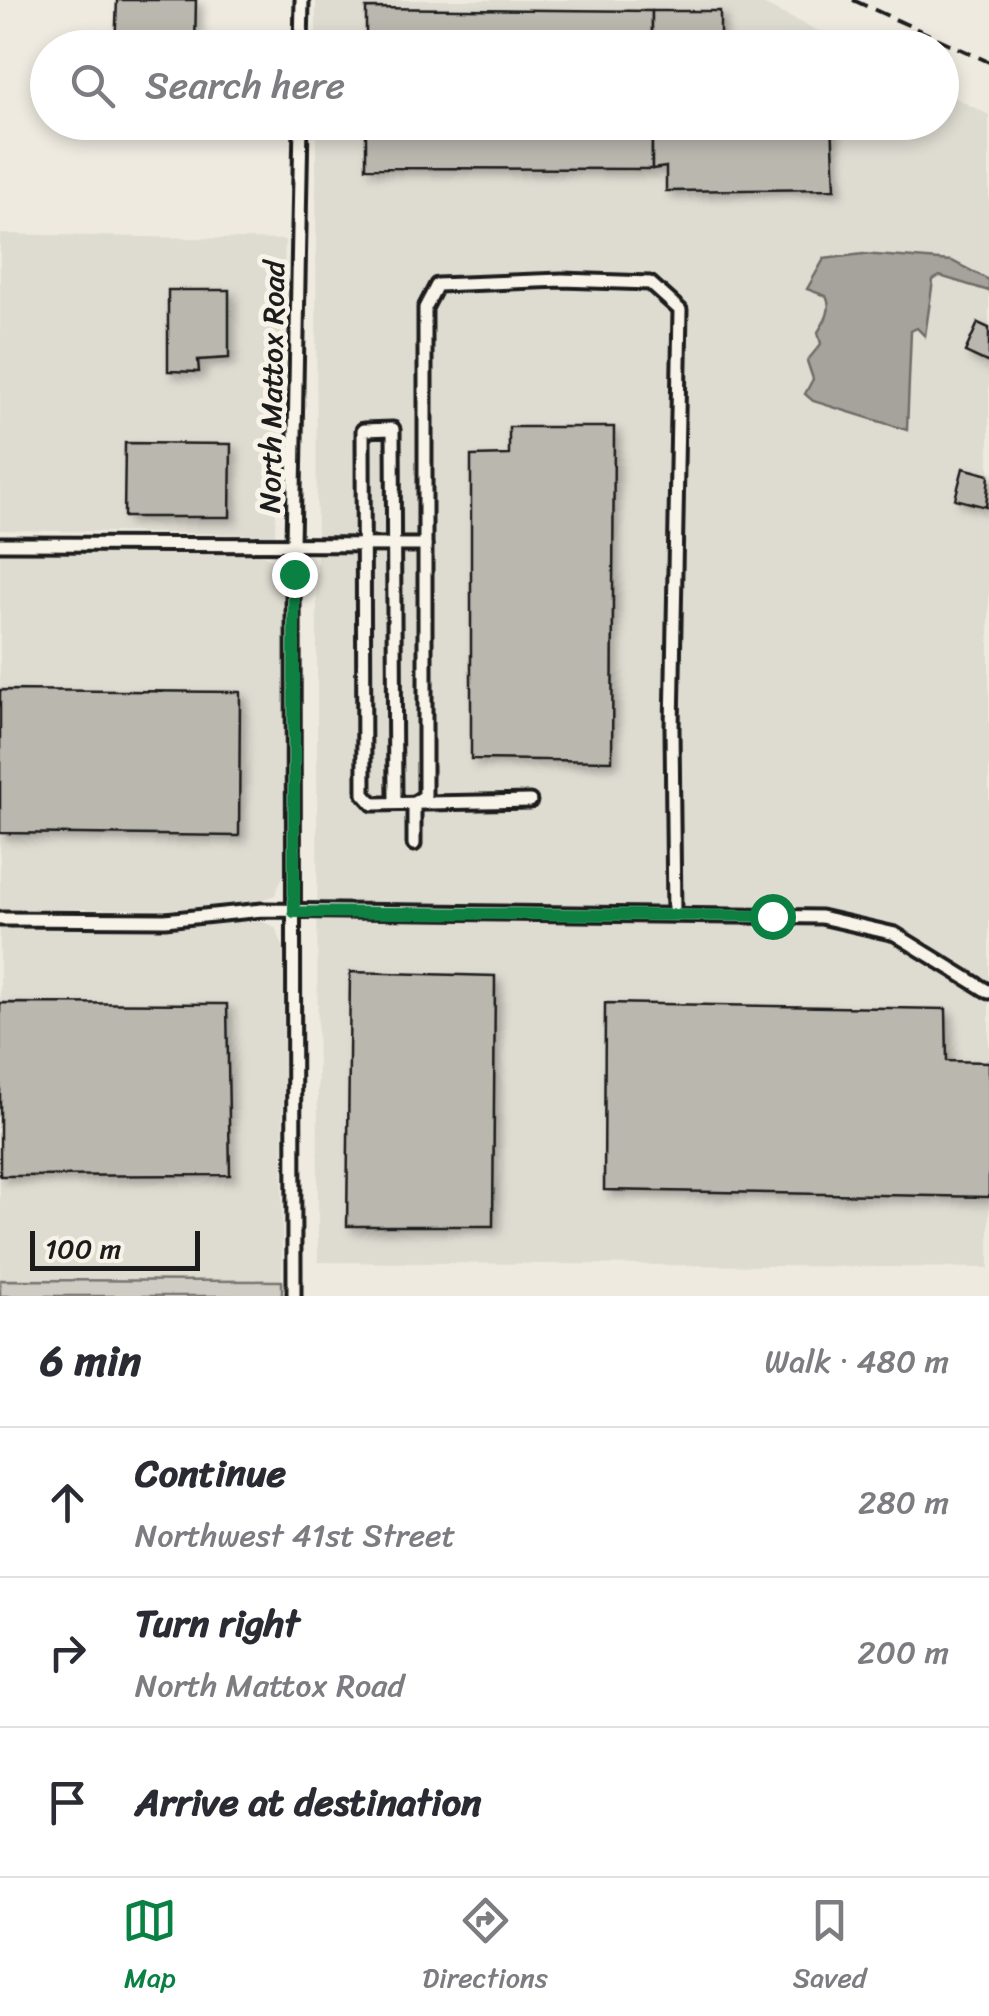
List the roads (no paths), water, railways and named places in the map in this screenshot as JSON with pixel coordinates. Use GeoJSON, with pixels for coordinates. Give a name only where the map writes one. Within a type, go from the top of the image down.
{"type":"FeatureCollection","features":[{"type":"Feature","properties":{"kind":"street"},"geometry":{"type":"LineString","coordinates":[[301,30],[302,0]]}},
{"type":"Feature","properties":{"kind":"street","name":"North Mattox Road"},"geometry":{"type":"LineString","coordinates":[[294,1296],[293,544],[301,140]]}},
{"type":"Feature","properties":{"kind":"street"},"geometry":{"type":"LineString","coordinates":[[414,803],[425,796],[425,308],[437,286],[562,280],[650,283],[680,310],[672,728],[674,916]]}},
{"type":"Feature","properties":{"kind":"street"},"geometry":{"type":"LineString","coordinates":[[396,803],[393,429],[363,430],[364,794],[373,804],[530,802]]}},
{"type":"Feature","properties":{"kind":"street"},"geometry":{"type":"LineString","coordinates":[[0,544],[425,546]]}},
{"type":"Feature","properties":{"kind":"street"},"geometry":{"type":"LineString","coordinates":[[414,803],[414,844]]}},
{"type":"Feature","properties":{"kind":"street"},"geometry":{"type":"LineString","coordinates":[[0,919],[165,920],[229,911],[821,917],[870,925],[922,948],[989,992]]}},
{"type":"Feature","properties":{"kind":"railway"},"geometry":{"type":"LineString","coordinates":[[853,0],[919,30]]}},
{"type":"Feature","properties":{"kind":"railway"},"geometry":{"type":"LineString","coordinates":[[959,48],[989,62]]}}]}
